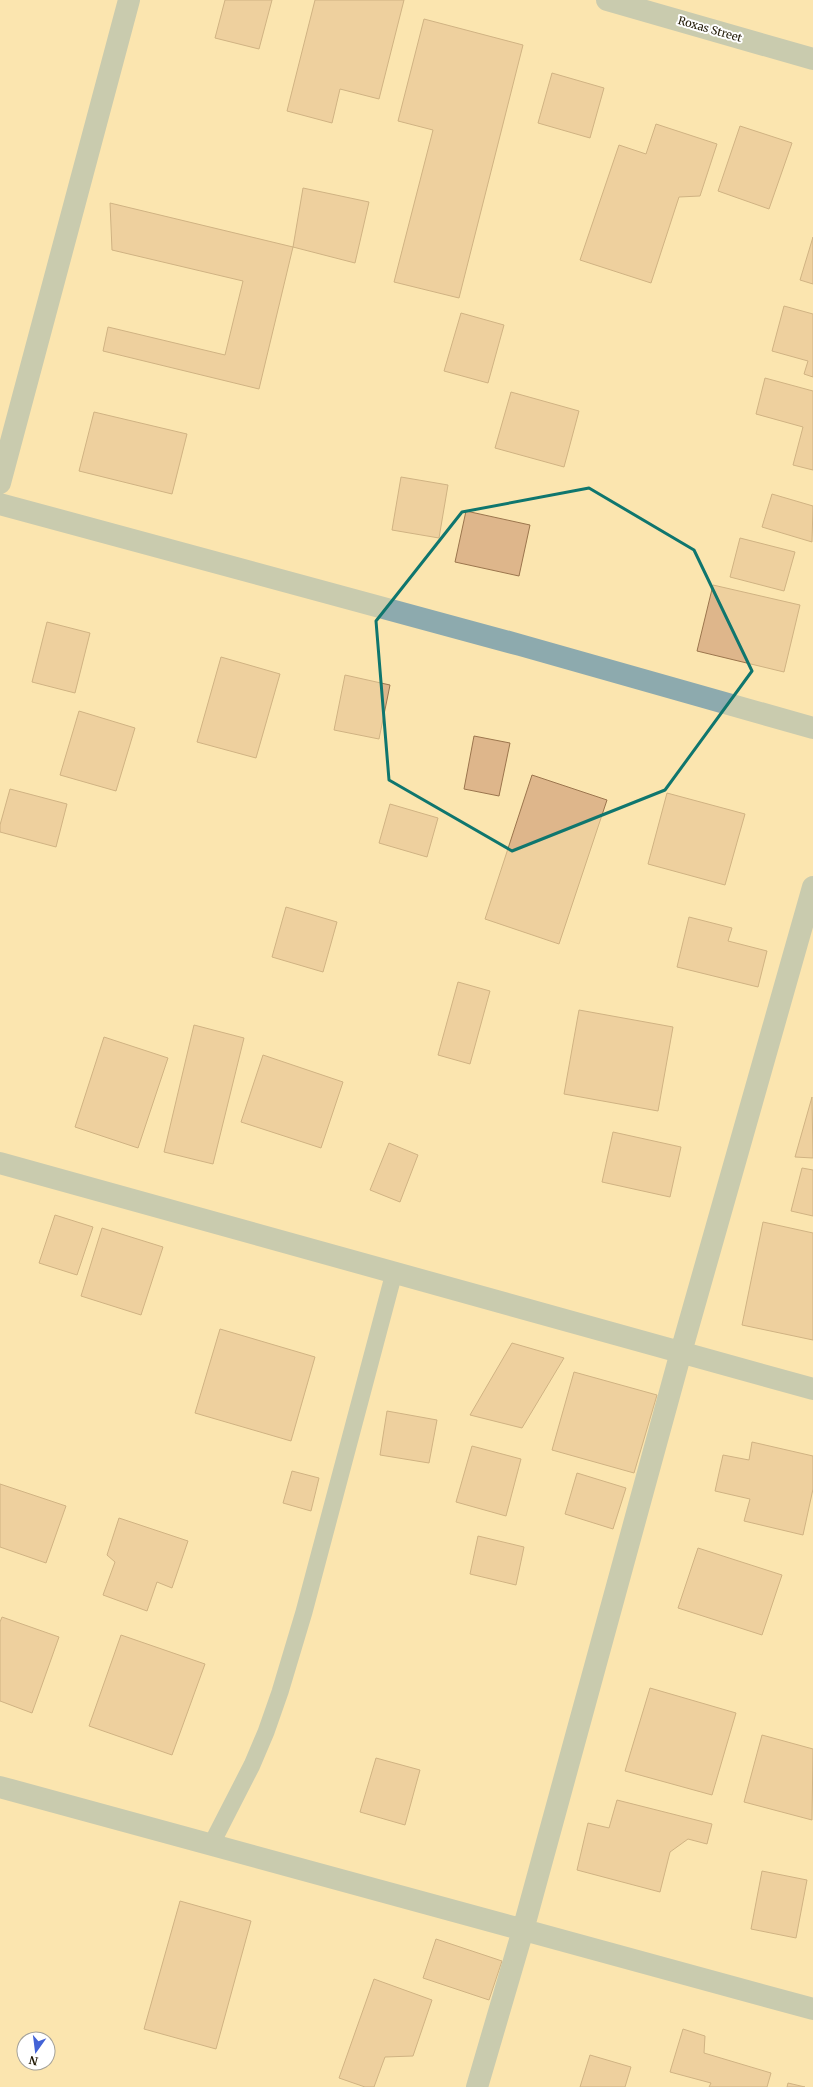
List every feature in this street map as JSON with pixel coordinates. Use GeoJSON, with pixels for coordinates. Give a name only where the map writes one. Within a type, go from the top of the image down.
{"type":"FeatureCollection","features":[{"type":"Feature","properties":{"kind":"street"},"geometry":{"type":"LineString","coordinates":[[0,483],[129,0]]}},
{"type":"Feature","properties":{"kind":"street","name":"Roxas Street"},"geometry":{"type":"LineString","coordinates":[[607,0],[813,59]]}},
{"type":"Feature","properties":{"kind":"street"},"geometry":{"type":"LineString","coordinates":[[0,504],[513,642],[813,728]]}},
{"type":"Feature","properties":{"kind":"street"},"geometry":{"type":"LineString","coordinates":[[477,2087],[523,1930],[681,1352],[813,887]]}},
{"type":"Feature","properties":{"kind":"street"},"geometry":{"type":"LineString","coordinates":[[0,1163],[813,1388]]}},
{"type":"Feature","properties":{"kind":"street"},"geometry":{"type":"LineString","coordinates":[[0,1787],[813,2009]]}},
{"type":"Feature","properties":{"kind":"lane"},"geometry":{"type":"LineString","coordinates":[[211,1845],[252,1765],[266,1732],[280,1692],[306,1605],[394,1273]]}},
{"type":"Feature","properties":{"kind":"highlighted area"},"geometry":{"type":"Polygon","coordinates":[[[589,488],[694,550],[752,671],[665,790],[512,851],[389,780],[376,621],[462,512],[589,488]]]}},
{"type":"Feature","properties":{"kind":"building"},"geometry":{"type":"Polygon","coordinates":[[[225,0],[272,0],[259,49],[215,38],[225,0]]]}},
{"type":"Feature","properties":{"kind":"building"},"geometry":{"type":"Polygon","coordinates":[[[315,0],[404,0],[379,99],[340,89],[332,123],[287,111],[315,0]]]}},
{"type":"Feature","properties":{"kind":"building"},"geometry":{"type":"Polygon","coordinates":[[[424,19],[523,45],[459,298],[394,282],[433,130],[398,121],[424,19]]]}},
{"type":"Feature","properties":{"kind":"building"},"geometry":{"type":"Polygon","coordinates":[[[552,73],[604,88],[590,138],[538,123],[552,73]]]}},
{"type":"Feature","properties":{"kind":"building"},"geometry":{"type":"Polygon","coordinates":[[[656,124],[717,144],[700,196],[679,197],[651,283],[580,260],[619,145],[646,154],[656,124]]]}},
{"type":"Feature","properties":{"kind":"building"},"geometry":{"type":"Polygon","coordinates":[[[740,126],[792,143],[769,209],[718,191],[740,126]]]}},
{"type":"Feature","properties":{"kind":"building"},"geometry":{"type":"Polygon","coordinates":[[[303,188],[369,202],[355,263],[293,247],[303,188]]]}},
{"type":"Feature","properties":{"kind":"building"},"geometry":{"type":"Polygon","coordinates":[[[110,203],[293,247],[259,389],[103,351],[108,327],[225,355],[243,281],[112,250],[110,203]]]}},
{"type":"Feature","properties":{"kind":"building"},"geometry":{"type":"Polygon","coordinates":[[[813,237],[813,284],[800,280],[813,237]]]}},
{"type":"Feature","properties":{"kind":"building"},"geometry":{"type":"Polygon","coordinates":[[[784,306],[813,314],[813,377],[804,374],[808,361],[772,351],[784,306]]]}},
{"type":"Feature","properties":{"kind":"building"},"geometry":{"type":"Polygon","coordinates":[[[461,313],[504,325],[488,383],[444,371],[461,313]]]}},
{"type":"Feature","properties":{"kind":"building"},"geometry":{"type":"Polygon","coordinates":[[[765,378],[813,391],[813,470],[793,465],[803,427],[756,414],[765,378]]]}},
{"type":"Feature","properties":{"kind":"building"},"geometry":{"type":"Polygon","coordinates":[[[511,392],[579,411],[564,467],[495,448],[511,392]]]}},
{"type":"Feature","properties":{"kind":"building"},"geometry":{"type":"Polygon","coordinates":[[[94,412],[187,434],[172,494],[79,471],[94,412]]]}},
{"type":"Feature","properties":{"kind":"building"},"geometry":{"type":"Polygon","coordinates":[[[401,477],[448,485],[439,538],[392,530],[401,477]]]}},
{"type":"Feature","properties":{"kind":"building"},"geometry":{"type":"Polygon","coordinates":[[[772,494],[813,506],[812,542],[762,527],[772,494]]]}},
{"type":"Feature","properties":{"kind":"building"},"geometry":{"type":"Polygon","coordinates":[[[466,511],[530,525],[519,576],[455,562],[466,511]]]}},
{"type":"Feature","properties":{"kind":"building"},"geometry":{"type":"Polygon","coordinates":[[[740,538],[795,552],[784,591],[730,577],[740,538]]]}},
{"type":"Feature","properties":{"kind":"building"},"geometry":{"type":"Polygon","coordinates":[[[713,585],[800,605],[784,672],[697,651],[713,585]]]}},
{"type":"Feature","properties":{"kind":"building"},"geometry":{"type":"Polygon","coordinates":[[[47,622],[90,633],[75,693],[32,682],[47,622]]]}},
{"type":"Feature","properties":{"kind":"building"},"geometry":{"type":"Polygon","coordinates":[[[221,657],[280,674],[256,758],[197,742],[221,657]]]}},
{"type":"Feature","properties":{"kind":"building"},"geometry":{"type":"Polygon","coordinates":[[[345,675],[390,685],[379,739],[334,730],[345,675]]]}},
{"type":"Feature","properties":{"kind":"building"},"geometry":{"type":"Polygon","coordinates":[[[79,711],[135,728],[116,791],[60,775],[79,711]]]}},
{"type":"Feature","properties":{"kind":"building"},"geometry":{"type":"Polygon","coordinates":[[[474,736],[510,743],[499,796],[464,789],[474,736]]]}},
{"type":"Feature","properties":{"kind":"building"},"geometry":{"type":"Polygon","coordinates":[[[532,775],[607,800],[559,944],[485,919],[532,775]]]}},
{"type":"Feature","properties":{"kind":"building"},"geometry":{"type":"Polygon","coordinates":[[[10,789],[67,804],[56,847],[0,832],[0,825],[10,789]]]}},
{"type":"Feature","properties":{"kind":"building"},"geometry":{"type":"Polygon","coordinates":[[[667,793],[745,814],[725,885],[648,864],[667,793]]]}},
{"type":"Feature","properties":{"kind":"building"},"geometry":{"type":"Polygon","coordinates":[[[390,804],[438,818],[427,857],[379,843],[390,804]]]}},
{"type":"Feature","properties":{"kind":"building"},"geometry":{"type":"Polygon","coordinates":[[[286,907],[337,922],[323,972],[272,957],[286,907]]]}},
{"type":"Feature","properties":{"kind":"building"},"geometry":{"type":"Polygon","coordinates":[[[689,917],[732,928],[728,941],[767,951],[758,987],[677,967],[689,917]]]}},
{"type":"Feature","properties":{"kind":"building"},"geometry":{"type":"Polygon","coordinates":[[[458,982],[490,991],[470,1064],[438,1055],[458,982]]]}},
{"type":"Feature","properties":{"kind":"building"},"geometry":{"type":"Polygon","coordinates":[[[579,1010],[673,1027],[658,1111],[564,1094],[579,1010]]]}},
{"type":"Feature","properties":{"kind":"building"},"geometry":{"type":"Polygon","coordinates":[[[194,1025],[244,1038],[213,1164],[164,1152],[194,1025]]]}},
{"type":"Feature","properties":{"kind":"building"},"geometry":{"type":"Polygon","coordinates":[[[104,1037],[168,1058],[138,1148],[75,1127],[104,1037]]]}},
{"type":"Feature","properties":{"kind":"building"},"geometry":{"type":"Polygon","coordinates":[[[263,1055],[343,1082],[321,1148],[241,1122],[263,1055]]]}},
{"type":"Feature","properties":{"kind":"building"},"geometry":{"type":"Polygon","coordinates":[[[812,1097],[813,1158],[795,1157],[812,1097]]]}},
{"type":"Feature","properties":{"kind":"building"},"geometry":{"type":"Polygon","coordinates":[[[613,1132],[681,1147],[670,1197],[602,1182],[613,1132]]]}},
{"type":"Feature","properties":{"kind":"building"},"geometry":{"type":"Polygon","coordinates":[[[389,1143],[418,1155],[400,1202],[370,1190],[389,1143]]]}},
{"type":"Feature","properties":{"kind":"building"},"geometry":{"type":"Polygon","coordinates":[[[802,1168],[813,1170],[813,1216],[791,1211],[802,1168]]]}},
{"type":"Feature","properties":{"kind":"building"},"geometry":{"type":"Polygon","coordinates":[[[55,1215],[93,1227],[77,1275],[39,1263],[55,1215]]]}},
{"type":"Feature","properties":{"kind":"building"},"geometry":{"type":"Polygon","coordinates":[[[763,1222],[813,1233],[813,1340],[742,1325],[763,1222]]]}},
{"type":"Feature","properties":{"kind":"building"},"geometry":{"type":"Polygon","coordinates":[[[102,1228],[163,1247],[141,1315],[81,1296],[102,1228]]]}},
{"type":"Feature","properties":{"kind":"building"},"geometry":{"type":"Polygon","coordinates":[[[220,1329],[315,1357],[291,1441],[195,1413],[220,1329]]]}},
{"type":"Feature","properties":{"kind":"building"},"geometry":{"type":"Polygon","coordinates":[[[512,1343],[564,1358],[522,1428],[470,1415],[512,1343]]]}},
{"type":"Feature","properties":{"kind":"building"},"geometry":{"type":"Polygon","coordinates":[[[574,1372],[657,1395],[634,1473],[552,1450],[574,1372]]]}},
{"type":"Feature","properties":{"kind":"building"},"geometry":{"type":"Polygon","coordinates":[[[387,1411],[437,1420],[429,1463],[380,1455],[387,1411]]]}},
{"type":"Feature","properties":{"kind":"building"},"geometry":{"type":"Polygon","coordinates":[[[752,1442],[813,1456],[813,1489],[803,1535],[744,1521],[750,1499],[715,1491],[723,1455],[749,1460],[752,1442]]]}},
{"type":"Feature","properties":{"kind":"building"},"geometry":{"type":"Polygon","coordinates":[[[472,1446],[521,1459],[506,1516],[456,1502],[472,1446]]]}},
{"type":"Feature","properties":{"kind":"building"},"geometry":{"type":"Polygon","coordinates":[[[292,1471],[319,1478],[311,1511],[283,1503],[292,1471]]]}},
{"type":"Feature","properties":{"kind":"building"},"geometry":{"type":"Polygon","coordinates":[[[577,1473],[626,1488],[613,1529],[565,1514],[577,1473]]]}},
{"type":"Feature","properties":{"kind":"building"},"geometry":{"type":"Polygon","coordinates":[[[0,1484],[66,1506],[46,1563],[0,1547],[0,1484]]]}},
{"type":"Feature","properties":{"kind":"building"},"geometry":{"type":"Polygon","coordinates":[[[119,1518],[188,1541],[172,1588],[157,1582],[147,1611],[103,1595],[115,1562],[107,1555],[119,1518]]]}},
{"type":"Feature","properties":{"kind":"building"},"geometry":{"type":"Polygon","coordinates":[[[478,1536],[524,1547],[516,1585],[470,1574],[478,1536]]]}},
{"type":"Feature","properties":{"kind":"building"},"geometry":{"type":"Polygon","coordinates":[[[698,1548],[782,1575],[762,1635],[678,1608],[698,1548]]]}},
{"type":"Feature","properties":{"kind":"building"},"geometry":{"type":"Polygon","coordinates":[[[2,1617],[59,1637],[32,1713],[0,1701],[0,1622],[2,1617]]]}},
{"type":"Feature","properties":{"kind":"building"},"geometry":{"type":"Polygon","coordinates":[[[121,1635],[205,1664],[172,1755],[89,1726],[121,1635]]]}},
{"type":"Feature","properties":{"kind":"building"},"geometry":{"type":"Polygon","coordinates":[[[650,1688],[736,1713],[712,1795],[625,1771],[650,1688]]]}},
{"type":"Feature","properties":{"kind":"building"},"geometry":{"type":"Polygon","coordinates":[[[762,1735],[813,1749],[812,1820],[744,1802],[762,1735]]]}},
{"type":"Feature","properties":{"kind":"building"},"geometry":{"type":"Polygon","coordinates":[[[376,1758],[420,1770],[405,1825],[360,1812],[376,1758]]]}},
{"type":"Feature","properties":{"kind":"building"},"geometry":{"type":"Polygon","coordinates":[[[617,1800],[712,1824],[707,1844],[688,1839],[670,1852],[660,1892],[577,1870],[588,1823],[609,1828],[617,1800]]]}},
{"type":"Feature","properties":{"kind":"building"},"geometry":{"type":"Polygon","coordinates":[[[762,1871],[807,1880],[796,1938],[751,1929],[762,1871]]]}},
{"type":"Feature","properties":{"kind":"building"},"geometry":{"type":"Polygon","coordinates":[[[180,1901],[251,1921],[216,2049],[144,2029],[180,1901]]]}},
{"type":"Feature","properties":{"kind":"building"},"geometry":{"type":"Polygon","coordinates":[[[436,1939],[502,1961],[489,2000],[423,1978],[436,1939]]]}},
{"type":"Feature","properties":{"kind":"building"},"geometry":{"type":"Polygon","coordinates":[[[374,1979],[432,2000],[413,2056],[385,2057],[374,2087],[365,2087],[339,2078],[374,1979]]]}},
{"type":"Feature","properties":{"kind":"building"},"geometry":{"type":"Polygon","coordinates":[[[683,2029],[705,2036],[704,2053],[771,2073],[767,2087],[709,2087],[711,2083],[670,2072],[683,2029]]]}},
{"type":"Feature","properties":{"kind":"building"},"geometry":{"type":"Polygon","coordinates":[[[590,2055],[631,2067],[625,2087],[580,2087],[590,2055]]]}},
{"type":"Feature","properties":{"kind":"building"},"geometry":{"type":"Polygon","coordinates":[[[788,2083],[805,2087],[787,2087],[788,2083]]]}}]}
